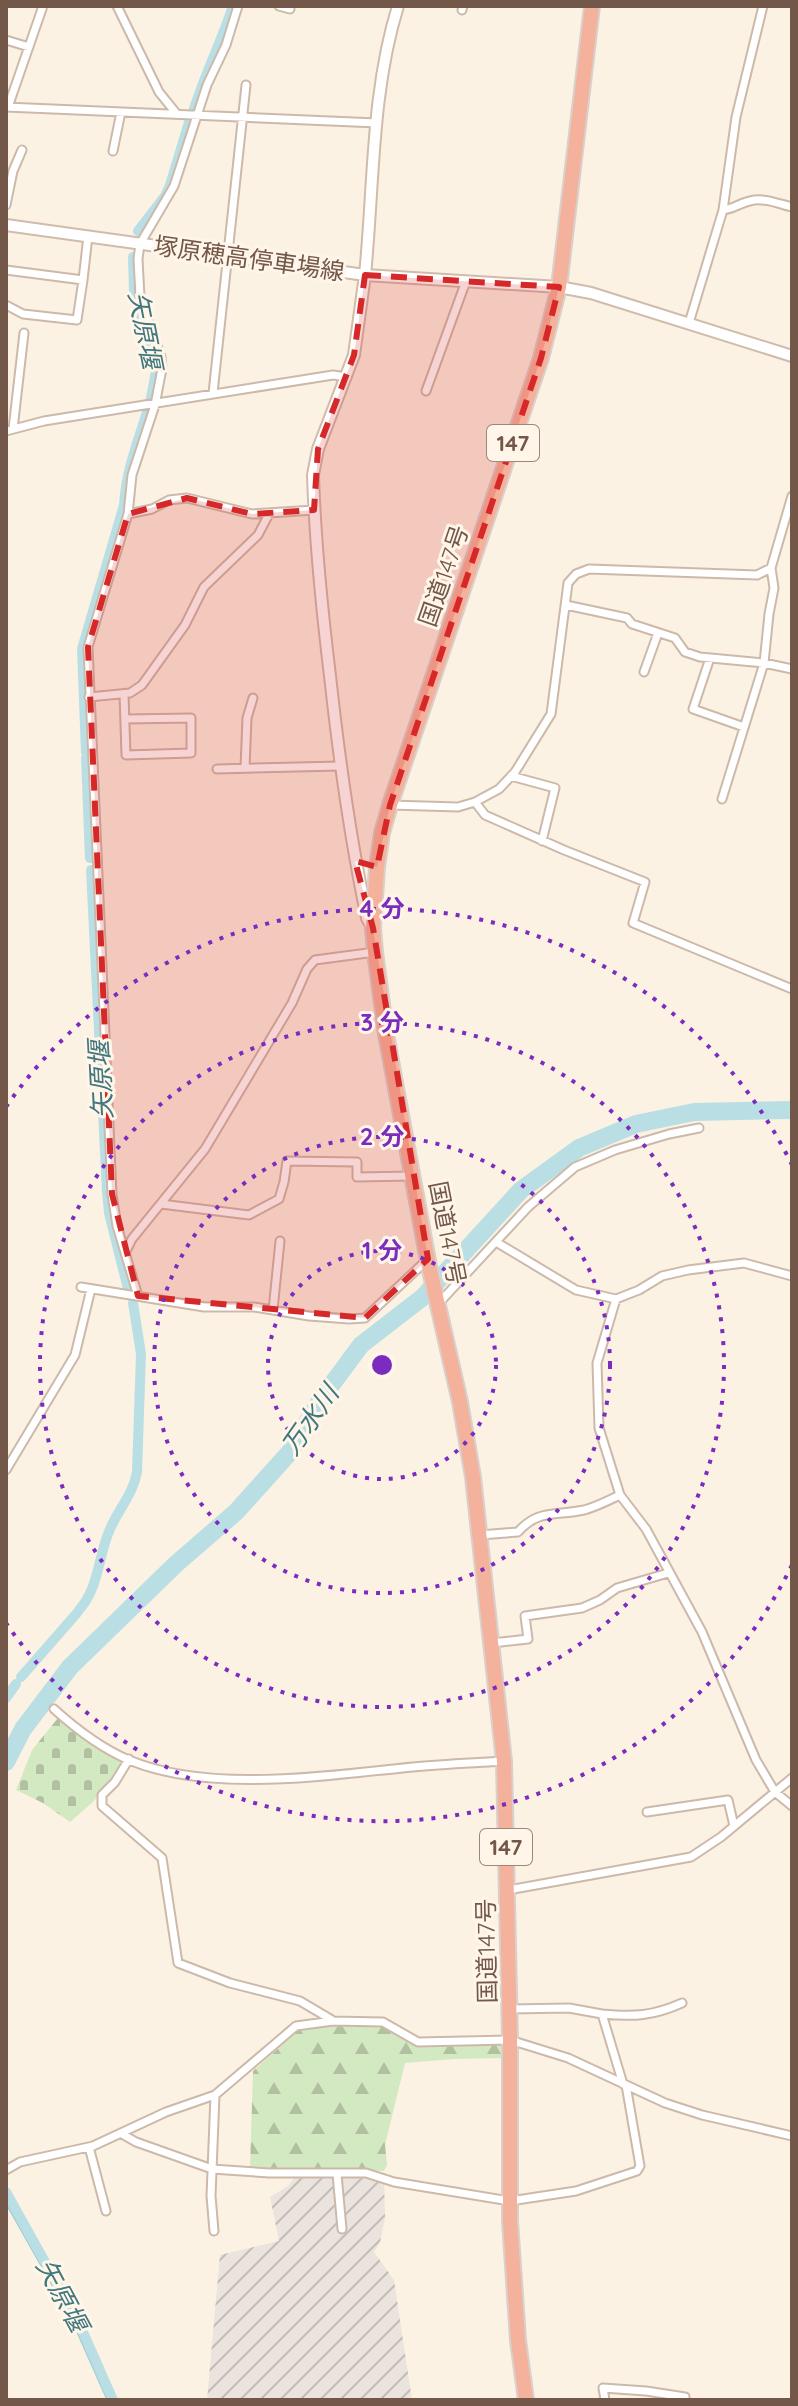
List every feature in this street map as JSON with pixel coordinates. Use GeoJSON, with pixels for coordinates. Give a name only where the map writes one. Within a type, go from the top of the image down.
{"type":"FeatureCollection","features":[{"type":"Feature","properties":{"kind":"highway","name":"国道147号"},"geometry":{"type":"LineString","coordinates":[[526,2400],[514,2282],[510,2201],[510,2009],[504,1761],[492,1643],[460,1402],[429,1263],[386,1034],[373,928],[377,867],[390,805],[541,358],[559,287],[592,6]]}},
{"type":"Feature","properties":{"kind":"street"},"geometry":{"type":"LineString","coordinates":[[43,6],[7,107],[377,123]]}},
{"type":"Feature","properties":{"kind":"street"},"geometry":{"type":"LineString","coordinates":[[117,6],[159,92],[176,113]]}},
{"type":"Feature","properties":{"kind":"street"},"geometry":{"type":"LineString","coordinates":[[138,1296],[117,1226],[112,1194],[88,647],[128,514],[132,475],[155,405],[162,369],[161,357],[140,297],[140,244],[170,197],[207,85],[226,45],[238,6]]}},
{"type":"Feature","properties":{"kind":"street"},"geometry":{"type":"LineString","coordinates":[[279,6],[290,9]]}},
{"type":"Feature","properties":{"kind":"street","name":"塚原穂高停車場線"},"geometry":{"type":"LineString","coordinates":[[6,225],[365,275],[379,89],[398,6]]}},
{"type":"Feature","properties":{"kind":"street"},"geometry":{"type":"LineString","coordinates":[[689,323],[723,210],[736,117],[763,6]]}},
{"type":"Feature","properties":{"kind":"street"},"geometry":{"type":"LineString","coordinates":[[6,40],[29,47]]}},
{"type":"Feature","properties":{"kind":"street"},"geometry":{"type":"LineString","coordinates":[[213,393],[246,85]]}},
{"type":"Feature","properties":{"kind":"street"},"geometry":{"type":"LineString","coordinates":[[113,151],[121,112]]}},
{"type":"Feature","properties":{"kind":"street"},"geometry":{"type":"LineString","coordinates":[[6,205],[13,171],[22,150]]}},
{"type":"Feature","properties":{"kind":"street"},"geometry":{"type":"LineString","coordinates":[[723,210],[762,200],[792,207]]}},
{"type":"Feature","properties":{"kind":"street"},"geometry":{"type":"LineString","coordinates":[[6,305],[23,314],[77,320],[88,236]]}},
{"type":"Feature","properties":{"kind":"street"},"geometry":{"type":"LineString","coordinates":[[6,270],[83,280]]}},
{"type":"Feature","properties":{"kind":"street"},"geometry":{"type":"LineString","coordinates":[[373,928],[367,918],[340,766],[325,637],[313,475],[318,449],[354,355],[365,275],[559,287],[591,293],[792,356]]}},
{"type":"Feature","properties":{"kind":"street"},"geometry":{"type":"LineString","coordinates":[[426,391],[466,281]]}},
{"type":"Feature","properties":{"kind":"street"},"geometry":{"type":"LineString","coordinates":[[24,333],[10,430],[44,421],[213,393],[333,375],[347,377]]}},
{"type":"Feature","properties":{"kind":"street"},"geometry":{"type":"LineString","coordinates":[[722,799],[764,663],[774,588],[771,568],[792,496]]}},
{"type":"Feature","properties":{"kind":"street"},"geometry":{"type":"LineString","coordinates":[[128,514],[152,509],[169,500],[187,498],[252,514],[314,510]]}},
{"type":"Feature","properties":{"kind":"street"},"geometry":{"type":"LineString","coordinates":[[89,697],[130,693],[142,685],[185,625],[204,587],[258,535],[269,514]]}},
{"type":"Feature","properties":{"kind":"street"},"geometry":{"type":"LineString","coordinates":[[390,805],[458,807],[499,789],[511,776],[551,714],[568,583],[576,574],[589,569],[757,575],[771,568]]}},
{"type":"Feature","properties":{"kind":"street"},"geometry":{"type":"LineString","coordinates":[[566,605],[627,618],[632,624],[675,638],[685,652],[792,669]]}},
{"type":"Feature","properties":{"kind":"street"},"geometry":{"type":"LineString","coordinates":[[644,672],[658,633]]}},
{"type":"Feature","properties":{"kind":"street"},"geometry":{"type":"LineString","coordinates":[[710,658],[693,709],[744,727]]}},
{"type":"Feature","properties":{"kind":"street"},"geometry":{"type":"LineString","coordinates":[[124,694],[126,755],[191,753],[191,718],[125,719]]}},
{"type":"Feature","properties":{"kind":"street"},"geometry":{"type":"LineString","coordinates":[[245,768],[247,718],[253,698]]}},
{"type":"Feature","properties":{"kind":"street"},"geometry":{"type":"LineString","coordinates":[[217,769],[340,766]]}},
{"type":"Feature","properties":{"kind":"street"},"geometry":{"type":"LineString","coordinates":[[511,776],[555,788],[542,841]]}},
{"type":"Feature","properties":{"kind":"street"},"geometry":{"type":"LineString","coordinates":[[475,802],[485,815],[645,882],[633,923],[792,989]]}},
{"type":"Feature","properties":{"kind":"street"},"geometry":{"type":"LineString","coordinates":[[354,849],[362,860],[377,867]]}},
{"type":"Feature","properties":{"kind":"street"},"geometry":{"type":"LineString","coordinates":[[125,1252],[132,1239],[205,1149],[292,1003],[307,969],[315,960],[375,952]]}},
{"type":"Feature","properties":{"kind":"street"},"geometry":{"type":"LineString","coordinates":[[438,1302],[528,1207],[575,1167],[615,1150],[699,1128]]}},
{"type":"Feature","properties":{"kind":"street"},"geometry":{"type":"LineString","coordinates":[[161,1204],[249,1215],[279,1199],[287,1161],[357,1162],[357,1177],[413,1176]]}},
{"type":"Feature","properties":{"kind":"street"},"geometry":{"type":"LineString","coordinates":[[273,1310],[280,1241]]}},
{"type":"Feature","properties":{"kind":"street"},"geometry":{"type":"LineString","coordinates":[[496,1242],[576,1290],[616,1299],[662,1276],[688,1270],[744,1263],[792,1276]]}},
{"type":"Feature","properties":{"kind":"street"},"geometry":{"type":"LineString","coordinates":[[81,1287],[204,1307],[254,1307],[309,1316],[365,1318],[429,1263]]}},
{"type":"Feature","properties":{"kind":"street"},"geometry":{"type":"LineString","coordinates":[[6,1470],[75,1355],[91,1289]]}},
{"type":"Feature","properties":{"kind":"street"},"geometry":{"type":"LineString","coordinates":[[616,1299],[597,1363],[599,1428],[620,1495],[646,1529],[702,1632],[756,1760],[775,1792],[792,1806]]}},
{"type":"Feature","properties":{"kind":"street"},"geometry":{"type":"LineString","coordinates":[[480,1535],[518,1532],[528,1520],[586,1509],[620,1495]]}},
{"type":"Feature","properties":{"kind":"street"},"geometry":{"type":"LineString","coordinates":[[492,1643],[528,1639],[525,1616],[582,1608],[617,1588],[668,1573]]}},
{"type":"Feature","properties":{"kind":"street"},"geometry":{"type":"LineString","coordinates":[[54,1709],[89,1736],[129,1759],[171,1772],[209,1777],[311,1777],[504,1761]]}},
{"type":"Feature","properties":{"kind":"street"},"geometry":{"type":"LineString","coordinates":[[129,1759],[127,1766],[102,1795],[102,1806],[162,1858],[178,1963],[230,1983],[300,2001],[333,2021]]}},
{"type":"Feature","properties":{"kind":"street"},"geometry":{"type":"LineString","coordinates":[[508,1890],[691,1857],[792,1778]]}},
{"type":"Feature","properties":{"kind":"street"},"geometry":{"type":"LineString","coordinates":[[647,1812],[728,1800],[734,1826]]}},
{"type":"Feature","properties":{"kind":"street"},"geometry":{"type":"LineString","coordinates":[[510,2009],[569,2008],[635,2016],[660,2013],[682,2003]]}},
{"type":"Feature","properties":{"kind":"street"},"geometry":{"type":"LineString","coordinates":[[122,2134],[212,2169],[269,2173],[366,2173],[394,2182],[510,2201],[576,2191],[637,2171],[640,2166],[624,2084],[602,2014]]}},
{"type":"Feature","properties":{"kind":"street"},"geometry":{"type":"LineString","coordinates":[[6,2170],[20,2162],[89,2147],[166,2112],[215,2095],[296,2026],[333,2021],[383,2022],[418,2042],[510,2040],[568,2058],[665,2103],[792,2136]]}},
{"type":"Feature","properties":{"kind":"street"},"geometry":{"type":"LineString","coordinates":[[214,2231],[211,2196],[215,2095]]}},
{"type":"Feature","properties":{"kind":"street"},"geometry":{"type":"LineString","coordinates":[[89,2147],[106,2211]]}},
{"type":"Feature","properties":{"kind":"street"},"geometry":{"type":"LineString","coordinates":[[337,2174],[342,2229]]}},
{"type":"Feature","properties":{"kind":"street"},"geometry":{"type":"LineString","coordinates":[[605,2400],[603,2388],[685,2397],[685,2400]]}},
{"type":"Feature","properties":{"kind":"street"},"geometry":{"type":"LineString","coordinates":[[624,2389],[625,2400]]}},
{"type":"Feature","properties":{"kind":"highlighted area"},"geometry":{"type":"Polygon","coordinates":[[[365,275],[559,287],[541,358],[390,805],[377,867],[355,861],[373,928],[428,1259],[365,1318],[138,1296],[112,1194],[88,647],[128,514],[187,498],[252,514],[314,510],[318,449],[354,355],[365,275]]]}},
{"type":"Feature","properties":{"kind":"shaded area"},"geometry":{"type":"Polygon","coordinates":[[[384,2177],[385,2218],[380,2242],[374,2252],[394,2280],[412,2400],[207,2400],[220,2255],[279,2241],[270,2197],[288,2186],[294,2178],[384,2177]]]}},
{"type":"Feature","properties":{"kind":"green space"},"geometry":{"type":"Polygon","coordinates":[[[58,1718],[124,1763],[93,1802],[70,1822],[43,1803],[16,1790],[32,1750],[58,1718]]]}},
{"type":"Feature","properties":{"kind":"green space"},"geometry":{"type":"Polygon","coordinates":[[[333,2025],[383,2026],[420,2046],[503,2045],[503,2058],[405,2063],[385,2145],[387,2165],[384,2171],[250,2168],[253,2071],[299,2030],[333,2025]]]}},
{"type":"Feature","properties":{"kind":"waterway","name":"矢原堰"},"geometry":{"type":"LineString","coordinates":[[193,112],[233,6]]}},
{"type":"Feature","properties":{"kind":"waterway","name":"矢原堰"},"geometry":{"type":"LineString","coordinates":[[138,231],[165,196],[190,119]]}},
{"type":"Feature","properties":{"kind":"waterway","name":"矢原堰"},"geometry":{"type":"LineString","coordinates":[[133,257],[137,308],[157,366],[150,403]]}},
{"type":"Feature","properties":{"kind":"waterway","name":"矢原堰"},"geometry":{"type":"LineString","coordinates":[[86,752],[82,649],[148,409]]}},
{"type":"Feature","properties":{"kind":"waterway","name":"矢原堰"},"geometry":{"type":"LineString","coordinates":[[86,758],[90,858]]}},
{"type":"Feature","properties":{"kind":"waterway","name":"矢原堰"},"geometry":{"type":"LineString","coordinates":[[91,870],[107,1192],[109,1213],[128,1289]]}},
{"type":"Feature","properties":{"kind":"waterway","name":"万水川"},"geometry":{"type":"LineString","coordinates":[[6,1762],[23,1729],[70,1667],[176,1564],[236,1512],[290,1452],[321,1399],[361,1345],[423,1297],[521,1190],[579,1148],[636,1124],[694,1112],[792,1110]]}},
{"type":"Feature","properties":{"kind":"waterway","name":"矢原堰"},"geometry":{"type":"LineString","coordinates":[[79,1610],[90,1593],[108,1534],[137,1472],[141,1354],[133,1303]]}},
{"type":"Feature","properties":{"kind":"waterway","name":"矢原堰"},"geometry":{"type":"LineString","coordinates":[[21,1677],[77,1613]]}},
{"type":"Feature","properties":{"kind":"waterway","name":"矢原堰"},"geometry":{"type":"LineString","coordinates":[[6,1698],[16,1684]]}},
{"type":"Feature","properties":{"kind":"waterway","name":"矢原堰"},"geometry":{"type":"LineString","coordinates":[[6,2192],[79,2323],[113,2400]]}},
{"type":"Feature","properties":{"kind":"waterway"},"geometry":{"type":"LineString","coordinates":[[6,2202],[72,2319],[108,2400]]}}]}
